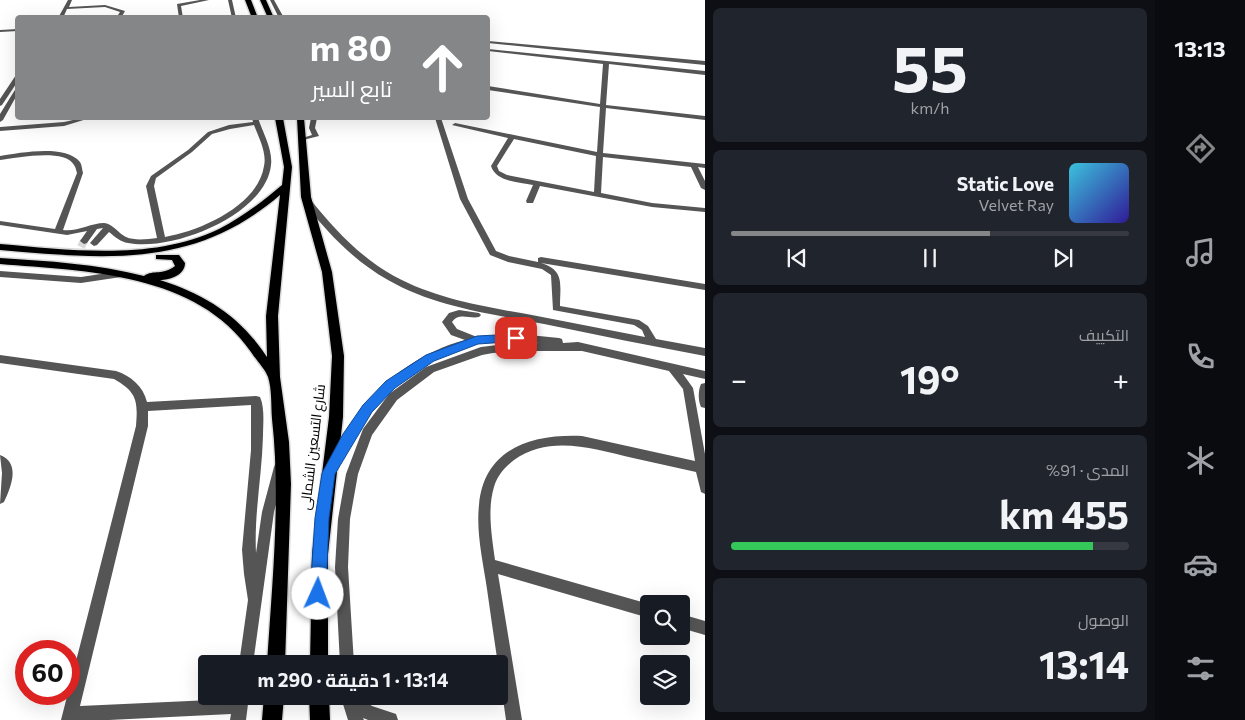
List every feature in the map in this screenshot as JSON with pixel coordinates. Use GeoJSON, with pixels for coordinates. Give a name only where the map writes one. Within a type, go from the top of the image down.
{"type":"FeatureCollection","features":[{"type":"Feature","properties":{"kind":"main road"},"geometry":{"type":"LineString","coordinates":[[248,0],[254,15]]}},
{"type":"Feature","properties":{"kind":"main road"},"geometry":{"type":"LineString","coordinates":[[263,0],[270,15]]}},
{"type":"Feature","properties":{"kind":"main road","name":"شارع التسعين الشمالى"},"geometry":{"type":"LineString","coordinates":[[276,655],[281,574],[282,461],[274,377],[272,301],[286,186],[287,161],[279,120]]}},
{"type":"Feature","properties":{"kind":"main road","name":"شارع التسعين الشمالى"},"geometry":{"type":"LineString","coordinates":[[300,120],[307,201],[327,272],[337,336],[337,407],[320,554],[319,655]]}},
{"type":"Feature","properties":{"kind":"main road"},"geometry":{"type":"LineString","coordinates":[[121,254],[170,250],[219,234],[259,209],[286,186]]}},
{"type":"Feature","properties":{"kind":"main road"},"geometry":{"type":"LineString","coordinates":[[0,247],[85,248],[140,258],[172,257],[180,263],[178,270],[170,276],[134,277]]}},
{"type":"Feature","properties":{"kind":"main road"},"geometry":{"type":"LineString","coordinates":[[0,261],[121,274],[160,284],[193,298],[229,320],[242,332],[274,377]]}},
{"type":"Feature","properties":{"kind":"main road"},"geometry":{"type":"LineString","coordinates":[[272,720],[273,705]]}},
{"type":"Feature","properties":{"kind":"main road"},"geometry":{"type":"LineString","coordinates":[[319,705],[320,720]]}},
{"type":"Feature","properties":{"kind":"street"},"geometry":{"type":"LineString","coordinates":[[56,15],[64,0]]}},
{"type":"Feature","properties":{"kind":"street"},"geometry":{"type":"LineString","coordinates":[[62,15],[70,0]]}},
{"type":"Feature","properties":{"kind":"street"},"geometry":{"type":"LineString","coordinates":[[181,15],[179,5],[207,0]]}},
{"type":"Feature","properties":{"kind":"street"},"geometry":{"type":"LineString","coordinates":[[230,0],[233,15]]}},
{"type":"Feature","properties":{"kind":"street"},"geometry":{"type":"LineString","coordinates":[[272,0],[280,15]]}},
{"type":"Feature","properties":{"kind":"street"},"geometry":{"type":"LineString","coordinates":[[65,8],[114,7],[123,11],[120,15]]}},
{"type":"Feature","properties":{"kind":"street"},"geometry":{"type":"LineString","coordinates":[[0,31],[15,30]]}},
{"type":"Feature","properties":{"kind":"street"},"geometry":{"type":"LineString","coordinates":[[490,42],[705,63]]}},
{"type":"Feature","properties":{"kind":"street"},"geometry":{"type":"LineString","coordinates":[[490,50],[705,73]]}},
{"type":"Feature","properties":{"kind":"street"},"geometry":{"type":"LineString","coordinates":[[598,196],[606,63]]}},
{"type":"Feature","properties":{"kind":"street"},"geometry":{"type":"LineString","coordinates":[[0,104],[15,81]]}},
{"type":"Feature","properties":{"kind":"street"},"geometry":{"type":"LineString","coordinates":[[490,88],[603,106],[705,118]]}},
{"type":"Feature","properties":{"kind":"street"},"geometry":{"type":"LineString","coordinates":[[0,120],[15,92]]}},
{"type":"Feature","properties":{"kind":"street"},"geometry":{"type":"LineString","coordinates":[[0,129],[64,124],[79,120]]}},
{"type":"Feature","properties":{"kind":"street"},"geometry":{"type":"LineString","coordinates":[[0,223],[71,233],[96,225],[109,227],[127,241],[161,239],[205,227],[227,216],[251,199],[264,182],[268,165],[256,120],[210,134],[153,178],[150,186],[161,239]]}},
{"type":"Feature","properties":{"kind":"street"},"geometry":{"type":"LineString","coordinates":[[301,140],[316,136],[312,128],[314,120]]}},
{"type":"Feature","properties":{"kind":"street"},"geometry":{"type":"LineString","coordinates":[[439,120],[464,199],[493,253],[501,258],[553,270],[555,275],[556,308],[636,322],[645,328],[653,342]]}},
{"type":"Feature","properties":{"kind":"street"},"geometry":{"type":"LineString","coordinates":[[455,125],[599,155],[705,166]]}},
{"type":"Feature","properties":{"kind":"street"},"geometry":{"type":"LineString","coordinates":[[512,137],[494,169],[505,177],[652,205],[705,210]]}},
{"type":"Feature","properties":{"kind":"street"},"geometry":{"type":"LineString","coordinates":[[0,158],[67,155],[80,166],[80,173],[58,232]]}},
{"type":"Feature","properties":{"kind":"street"},"geometry":{"type":"LineString","coordinates":[[694,166],[705,188]]}},
{"type":"Feature","properties":{"kind":"street"},"geometry":{"type":"LineString","coordinates":[[530,201],[537,184]]}},
{"type":"Feature","properties":{"kind":"street"},"geometry":{"type":"LineString","coordinates":[[307,201],[343,244],[390,278],[426,294],[455,303],[705,352]]}},
{"type":"Feature","properties":{"kind":"street"},"geometry":{"type":"LineString","coordinates":[[85,248],[96,225]]}},
{"type":"Feature","properties":{"kind":"street"},"geometry":{"type":"LineString","coordinates":[[85,248],[109,227]]}},
{"type":"Feature","properties":{"kind":"street"},"geometry":{"type":"LineString","coordinates":[[506,254],[705,287]]}},
{"type":"Feature","properties":{"kind":"street"},"geometry":{"type":"LineString","coordinates":[[1,274],[68,280],[121,274]]}},
{"type":"Feature","properties":{"kind":"street"},"geometry":{"type":"LineString","coordinates":[[477,340],[451,330],[447,322],[449,317],[459,312],[512,320],[532,319]]}},
{"type":"Feature","properties":{"kind":"street"},"geometry":{"type":"LineString","coordinates":[[328,473],[357,423],[390,385],[430,358],[477,340],[531,339],[583,347],[705,375]]}},
{"type":"Feature","properties":{"kind":"street"},"geometry":{"type":"LineString","coordinates":[[346,655],[342,599],[345,502],[356,454],[378,416],[396,395],[418,378],[462,356],[512,347],[583,347]]}},
{"type":"Feature","properties":{"kind":"street"},"geometry":{"type":"LineString","coordinates":[[0,359],[116,375],[130,382],[140,394],[143,407],[142,426],[70,717],[240,708]]}},
{"type":"Feature","properties":{"kind":"street"},"geometry":{"type":"LineString","coordinates":[[672,367],[688,388],[705,488]]}},
{"type":"Feature","properties":{"kind":"street"},"geometry":{"type":"LineString","coordinates":[[705,387],[705,404]]}},
{"type":"Feature","properties":{"kind":"street"},"geometry":{"type":"LineString","coordinates":[[143,407],[256,400],[257,452],[248,556],[256,599]]}},
{"type":"Feature","properties":{"kind":"street"},"geometry":{"type":"LineString","coordinates":[[514,720],[485,526],[487,491],[498,468],[510,456],[526,446],[544,441],[564,439],[582,441],[701,468]]}},
{"type":"Feature","properties":{"kind":"street"},"geometry":{"type":"LineString","coordinates":[[0,460],[5,464],[8,472],[0,498]]}},
{"type":"Feature","properties":{"kind":"street"},"geometry":{"type":"LineString","coordinates":[[247,655],[268,512],[282,461]]}},
{"type":"Feature","properties":{"kind":"street"},"geometry":{"type":"LineString","coordinates":[[490,565],[640,608]]}},
{"type":"Feature","properties":{"kind":"street"},"geometry":{"type":"LineString","coordinates":[[690,624],[705,628]]}},
{"type":"Feature","properties":{"kind":"street"},"geometry":{"type":"LineString","coordinates":[[352,705],[356,720]]}},
{"type":"Feature","properties":{"kind":"street"},"geometry":{"type":"LineString","coordinates":[[358,705],[368,712],[390,720]]}},
{"type":"Feature","properties":{"kind":"tunnel"},"geometry":{"type":"LineString","coordinates":[[81,247],[84,241]]}},
{"type":"Feature","properties":{"kind":"route"},"geometry":{"type":"LineString","coordinates":[[318,594],[322,518],[328,473],[367,409],[390,385],[430,358],[477,340],[516,338]]}}]}
